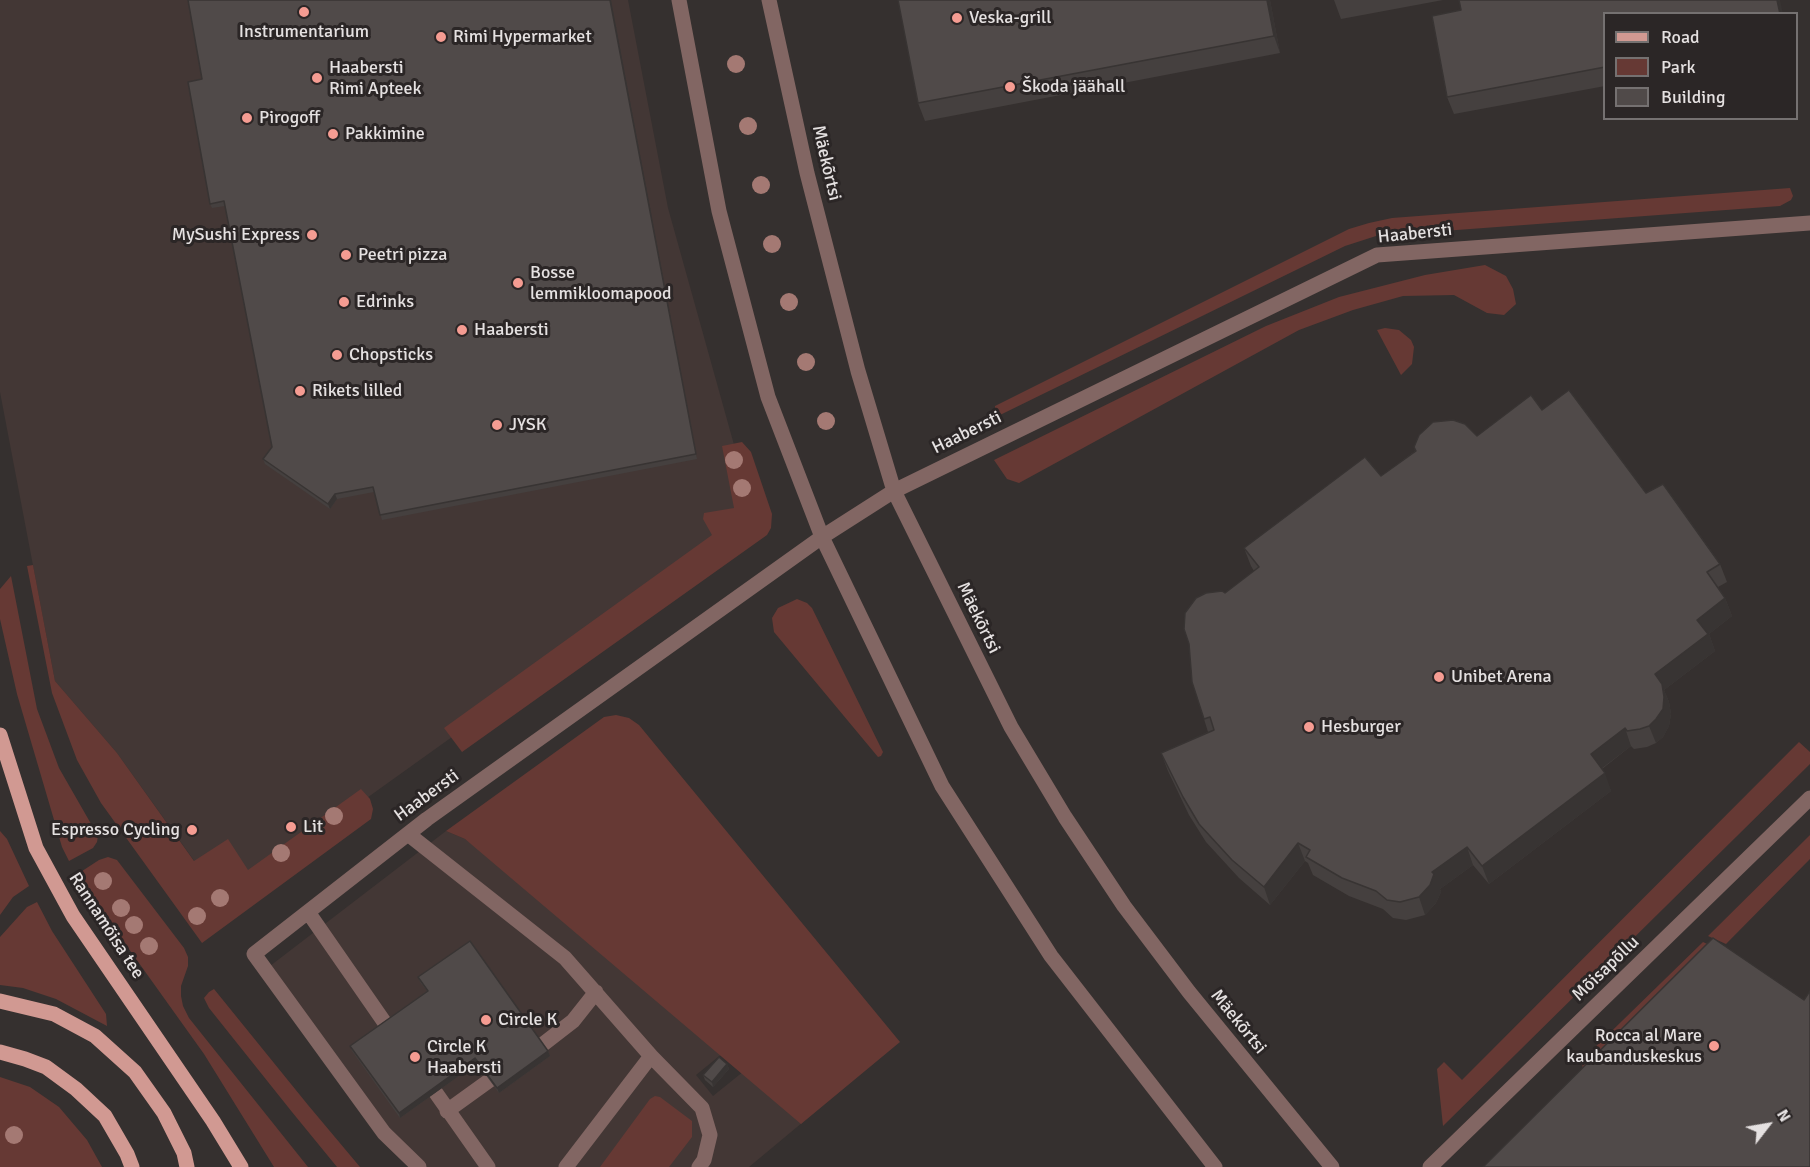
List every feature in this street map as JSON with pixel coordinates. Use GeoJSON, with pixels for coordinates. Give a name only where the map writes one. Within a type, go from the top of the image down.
{"type":"FeatureCollection","features":[{"type":"Feature","properties":{"kind":"main road","name":"Rannamõisa tee"},"geometry":{"type":"LineString","coordinates":[[0,735],[36,848],[73,916],[213,1121]]}},
{"type":"Feature","properties":{"kind":"main road"},"geometry":{"type":"LineString","coordinates":[[0,1000],[54,1014],[95,1036],[135,1072],[164,1113],[184,1153],[187,1167]]}},
{"type":"Feature","properties":{"kind":"main road"},"geometry":{"type":"LineString","coordinates":[[0,1052],[46,1067],[76,1089],[105,1116],[132,1167]]}},
{"type":"Feature","properties":{"kind":"main road"},"geometry":{"type":"LineString","coordinates":[[213,1121],[228,1167]]}},
{"type":"Feature","properties":{"kind":"main road"},"geometry":{"type":"LineString","coordinates":[[213,1121],[241,1167]]}},
{"type":"Feature","properties":{"kind":"street"},"geometry":{"type":"LineString","coordinates":[[679,0],[719,210],[768,397],[822,537],[942,786],[1051,956],[1215,1167]]}},
{"type":"Feature","properties":{"kind":"street","name":"Mäekõrtsi"},"geometry":{"type":"LineString","coordinates":[[769,0],[810,184],[858,370],[894,490],[1011,727],[1065,817],[1124,906],[1189,992],[1332,1167]]}},
{"type":"Feature","properties":{"kind":"street","name":"Haabersti"},"geometry":{"type":"LineString","coordinates":[[419,1167],[384,1133],[254,954],[408,834],[822,537],[894,490],[1377,255],[1810,224]]}},
{"type":"Feature","properties":{"kind":"street","name":"Mõisapõllu"},"geometry":{"type":"LineString","coordinates":[[1430,1167],[1810,798]]}},
{"type":"Feature","properties":{"kind":"street"},"geometry":{"type":"LineString","coordinates":[[408,834],[565,958],[651,1056],[702,1108],[710,1135],[704,1160],[699,1167]]}},
{"type":"Feature","properties":{"kind":"street"},"geometry":{"type":"LineString","coordinates":[[308,912],[387,1026]]}},
{"type":"Feature","properties":{"kind":"street"},"geometry":{"type":"LineString","coordinates":[[542,1045],[573,1021],[596,992]]}},
{"type":"Feature","properties":{"kind":"street"},"geometry":{"type":"LineString","coordinates":[[566,1167],[651,1056]]}},
{"type":"Feature","properties":{"kind":"street"},"geometry":{"type":"LineString","coordinates":[[447,1111],[490,1080]]}},
{"type":"Feature","properties":{"kind":"street"},"geometry":{"type":"LineString","coordinates":[[436,1093],[488,1167]]}},
{"type":"Feature","properties":{"kind":"shaded area"},"geometry":{"type":"Polygon","coordinates":[[[0,0],[628,0],[668,208],[755,520],[223,901],[117,753],[55,681],[0,392],[0,0]]]}},
{"type":"Feature","properties":{"kind":"shaded area"},"geometry":{"type":"Polygon","coordinates":[[[446,831],[465,839],[519,877],[723,1053],[696,1075],[713,1096],[744,1071],[803,1122],[749,1167],[412,1167],[270,966],[446,831]]]}},
{"type":"Feature","properties":{"kind":"green space"},"geometry":{"type":"Polygon","coordinates":[[[1790,188],[1793,196],[1791,200],[1780,206],[1376,236],[1345,246],[1000,415],[995,410],[995,406],[1349,229],[1369,223],[1392,218],[1790,188]]]}},
{"type":"Feature","properties":{"kind":"green space"},"geometry":{"type":"Polygon","coordinates":[[[1485,265],[1506,276],[1513,289],[1516,304],[1504,315],[1487,313],[1454,295],[1403,296],[1353,310],[1299,330],[1019,483],[1007,479],[994,460],[1266,326],[1339,297],[1425,275],[1485,265]]]}},
{"type":"Feature","properties":{"kind":"green space"},"geometry":{"type":"Polygon","coordinates":[[[1385,328],[1399,330],[1411,340],[1414,347],[1412,364],[1401,375],[1377,330],[1385,328]]]}},
{"type":"Feature","properties":{"kind":"green space"},"geometry":{"type":"Polygon","coordinates":[[[742,442],[751,452],[772,514],[771,528],[767,535],[462,752],[444,728],[712,535],[703,519],[704,513],[734,508],[722,446],[742,442]]]}},
{"type":"Feature","properties":{"kind":"green space"},"geometry":{"type":"Polygon","coordinates":[[[33,565],[55,681],[117,753],[194,861],[228,839],[248,870],[361,789],[370,799],[373,809],[371,819],[202,943],[101,803],[77,760],[52,693],[27,566],[33,565]]]}},
{"type":"Feature","properties":{"kind":"green space"},"geometry":{"type":"Polygon","coordinates":[[[11,576],[37,709],[59,768],[98,836],[93,848],[69,861],[62,847],[17,694],[0,619],[0,589],[11,576]]]}},
{"type":"Feature","properties":{"kind":"green space"},"geometry":{"type":"Polygon","coordinates":[[[797,599],[812,608],[883,752],[881,756],[878,757],[774,632],[772,618],[778,608],[797,599]]]}},
{"type":"Feature","properties":{"kind":"green space"},"geometry":{"type":"Polygon","coordinates":[[[616,715],[629,718],[639,725],[900,1042],[801,1124],[465,839],[446,831],[604,717],[616,715]]]}},
{"type":"Feature","properties":{"kind":"green space"},"geometry":{"type":"Polygon","coordinates":[[[1799,742],[1810,752],[1810,764],[1443,1126],[1437,1069],[1444,1062],[1462,1080],[1799,742]]]}},
{"type":"Feature","properties":{"kind":"green space"},"geometry":{"type":"Polygon","coordinates":[[[0,831],[7,839],[29,886],[13,897],[0,915],[0,831]]]}},
{"type":"Feature","properties":{"kind":"green space"},"geometry":{"type":"Polygon","coordinates":[[[1810,835],[1810,859],[1726,944],[1708,936],[1810,835]]]}},
{"type":"Feature","properties":{"kind":"green space"},"geometry":{"type":"Polygon","coordinates":[[[108,857],[117,860],[184,948],[188,957],[188,966],[181,986],[181,996],[189,1018],[308,1167],[274,1167],[204,1054],[76,875],[108,857]]]}},
{"type":"Feature","properties":{"kind":"green space"},"geometry":{"type":"Polygon","coordinates":[[[37,902],[52,931],[106,1014],[107,1026],[56,999],[23,988],[0,985],[0,937],[27,907],[37,902]]]}},
{"type":"Feature","properties":{"kind":"green space"},"geometry":{"type":"Polygon","coordinates":[[[1703,942],[1716,948],[1581,1082],[1583,1059],[1703,942]]]}},
{"type":"Feature","properties":{"kind":"green space"},"geometry":{"type":"Polygon","coordinates":[[[214,989],[360,1167],[337,1167],[209,1008],[204,998],[214,989]]]}},
{"type":"Feature","properties":{"kind":"green space"},"geometry":{"type":"Polygon","coordinates":[[[0,1077],[30,1087],[59,1107],[87,1140],[102,1167],[0,1167],[0,1077]]]}},
{"type":"Feature","properties":{"kind":"green space"},"geometry":{"type":"Polygon","coordinates":[[[655,1096],[660,1097],[692,1121],[692,1137],[669,1167],[600,1167],[650,1099],[655,1096]]]}},
{"type":"Feature","properties":{"kind":"building","name":"Haabersti"},"geometry":{"type":"Polygon","coordinates":[[[188,0],[610,0],[696,454],[380,515],[373,487],[335,494],[328,504],[263,459],[272,447],[224,201],[210,204],[188,82],[202,79],[188,0]]]}},
{"type":"Feature","properties":{"kind":"building","name":"Škoda jäähall"},"geometry":{"type":"Polygon","coordinates":[[[898,0],[1267,0],[1274,36],[918,103],[898,0]]]}},
{"type":"Feature","properties":{"kind":"building"},"geometry":{"type":"Polygon","coordinates":[[[1459,0],[1777,0],[1780,12],[1603,12],[1603,67],[1447,97],[1432,16],[1461,10],[1459,0]]]}},
{"type":"Feature","properties":{"kind":"building","name":"Unibet Arena"},"geometry":{"type":"Polygon","coordinates":[[[1569,390],[1646,493],[1663,484],[1720,564],[1707,572],[1725,598],[1697,620],[1708,634],[1655,674],[1662,684],[1663,709],[1649,726],[1627,731],[1625,728],[1591,754],[1605,773],[1482,866],[1467,847],[1432,872],[1434,874],[1430,885],[1419,897],[1400,902],[1387,900],[1376,891],[1342,878],[1306,857],[1310,850],[1298,843],[1264,887],[1232,860],[1199,824],[1161,753],[1214,730],[1210,717],[1204,719],[1192,682],[1189,644],[1184,629],[1185,613],[1196,598],[1206,593],[1222,591],[1225,593],[1259,567],[1244,548],[1365,457],[1381,476],[1416,451],[1414,447],[1419,435],[1433,422],[1453,420],[1465,424],[1477,436],[1531,395],[1542,410],[1569,390]]]}},
{"type":"Feature","properties":{"kind":"building","name":"Rocca al Mare kaubanduskeskus"},"geometry":{"type":"Polygon","coordinates":[[[1713,938],[1804,1000],[1810,991],[1810,1167],[1483,1167],[1713,938]]]}},
{"type":"Feature","properties":{"kind":"building"},"geometry":{"type":"Polygon","coordinates":[[[470,941],[548,1051],[497,1088],[475,1058],[399,1113],[350,1046],[428,991],[418,977],[470,941]]]}},
{"type":"Feature","properties":{"kind":"building"},"geometry":{"type":"Polygon","coordinates":[[[719,1057],[727,1064],[712,1082],[703,1075],[719,1057]]]}},
{"type":"Feature","properties":{"kind":"place","name":"Instrumentarium"},"geometry":{"type":"Point","coordinates":[304,12]}},
{"type":"Feature","properties":{"kind":"place","name":"Veska-grill"},"geometry":{"type":"Point","coordinates":[957,18]}},
{"type":"Feature","properties":{"kind":"place","name":"Rimi Hypermarket"},"geometry":{"type":"Point","coordinates":[441,37]}},
{"type":"Feature","properties":{"kind":"place","name":"Haabersti Rimi Apteek"},"geometry":{"type":"Point","coordinates":[317,78]}},
{"type":"Feature","properties":{"kind":"place","name":"Škoda jäähall"},"geometry":{"type":"Point","coordinates":[1010,87]}},
{"type":"Feature","properties":{"kind":"place","name":"Pirogoff"},"geometry":{"type":"Point","coordinates":[247,118]}},
{"type":"Feature","properties":{"kind":"place","name":"Pakkimine"},"geometry":{"type":"Point","coordinates":[333,134]}},
{"type":"Feature","properties":{"kind":"place","name":"MySushi Express"},"geometry":{"type":"Point","coordinates":[312,235]}},
{"type":"Feature","properties":{"kind":"place","name":"Peetri pizza"},"geometry":{"type":"Point","coordinates":[346,255]}},
{"type":"Feature","properties":{"kind":"place","name":"Bosse lemmikloomapood"},"geometry":{"type":"Point","coordinates":[518,283]}},
{"type":"Feature","properties":{"kind":"place","name":"Edrinks"},"geometry":{"type":"Point","coordinates":[344,302]}},
{"type":"Feature","properties":{"kind":"place","name":"Haabersti"},"geometry":{"type":"Point","coordinates":[462,330]}},
{"type":"Feature","properties":{"kind":"place","name":"Chopsticks"},"geometry":{"type":"Point","coordinates":[337,355]}},
{"type":"Feature","properties":{"kind":"place","name":"Rikets lilled"},"geometry":{"type":"Point","coordinates":[300,391]}},
{"type":"Feature","properties":{"kind":"place","name":"JYSK"},"geometry":{"type":"Point","coordinates":[497,425]}},
{"type":"Feature","properties":{"kind":"place","name":"Unibet Arena"},"geometry":{"type":"Point","coordinates":[1439,677]}},
{"type":"Feature","properties":{"kind":"place","name":"Hesburger"},"geometry":{"type":"Point","coordinates":[1309,727]}},
{"type":"Feature","properties":{"kind":"place","name":"Lit"},"geometry":{"type":"Point","coordinates":[291,827]}},
{"type":"Feature","properties":{"kind":"place","name":"Espresso Cycling"},"geometry":{"type":"Point","coordinates":[192,830]}},
{"type":"Feature","properties":{"kind":"place","name":"Circle K"},"geometry":{"type":"Point","coordinates":[486,1020]}},
{"type":"Feature","properties":{"kind":"place","name":"Rocca al Mare kaubanduskeskus"},"geometry":{"type":"Point","coordinates":[1714,1046]}},
{"type":"Feature","properties":{"kind":"place","name":"Circle K Haabersti"},"geometry":{"type":"Point","coordinates":[415,1057]}}]}
